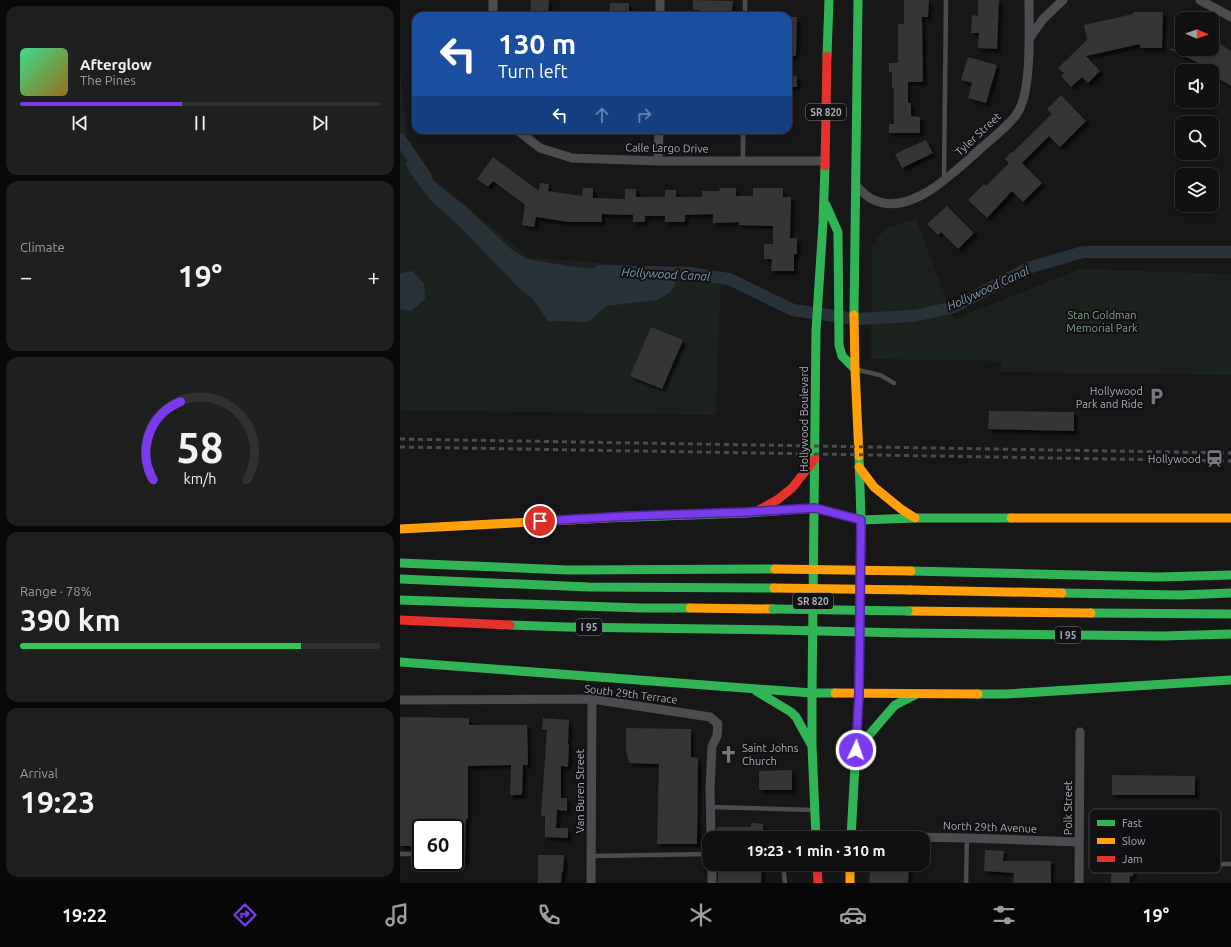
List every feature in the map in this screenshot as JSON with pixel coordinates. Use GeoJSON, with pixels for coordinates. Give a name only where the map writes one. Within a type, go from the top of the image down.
{"type":"FeatureCollection","features":[{"type":"Feature","properties":{"kind":"main road","name":"Hollywood Boulevard"},"geometry":{"type":"LineString","coordinates":[[816,831],[812,746],[812,693],[816,331],[824,200],[829,0]]}},
{"type":"Feature","properties":{"kind":"main road","name":"SR 820"},"geometry":{"type":"LineString","coordinates":[[852,831],[859,693],[861,520],[854,308],[858,0]]}},
{"type":"Feature","properties":{"kind":"main road"},"geometry":{"type":"LineString","coordinates":[[824,200],[838,232],[839,345],[842,356],[855,369]]}},
{"type":"Feature","properties":{"kind":"main road"},"geometry":{"type":"LineString","coordinates":[[756,512],[777,500],[792,488],[815,459]]}},
{"type":"Feature","properties":{"kind":"main road"},"geometry":{"type":"LineString","coordinates":[[860,467],[874,487],[915,518]]}},
{"type":"Feature","properties":{"kind":"main road"},"geometry":{"type":"LineString","coordinates":[[400,530],[603,518],[756,512],[815,508],[861,520],[915,518],[1231,518]]}},
{"type":"Feature","properties":{"kind":"main road"},"geometry":{"type":"LineString","coordinates":[[400,563],[568,570],[774,569],[1159,577],[1231,575]]}},
{"type":"Feature","properties":{"kind":"main road"},"geometry":{"type":"LineString","coordinates":[[400,579],[589,587],[774,588],[1179,595],[1231,593]]}},
{"type":"Feature","properties":{"kind":"main road"},"geometry":{"type":"LineString","coordinates":[[400,600],[642,608],[1231,614]]}},
{"type":"Feature","properties":{"kind":"main road","name":"I 95"},"geometry":{"type":"LineString","coordinates":[[400,620],[566,627],[905,633],[1163,636],[1231,634]]}},
{"type":"Feature","properties":{"kind":"main road"},"geometry":{"type":"LineString","coordinates":[[400,662],[812,693],[1006,694],[1231,680]]}},
{"type":"Feature","properties":{"kind":"main road"},"geometry":{"type":"LineString","coordinates":[[751,689],[791,712],[796,717],[812,746]]}},
{"type":"Feature","properties":{"kind":"main road"},"geometry":{"type":"LineString","coordinates":[[856,750],[886,714],[895,706],[919,693]]}},
{"type":"Feature","properties":{"kind":"main road"},"geometry":{"type":"LineString","coordinates":[[817,871],[818,883]]}},
{"type":"Feature","properties":{"kind":"main road"},"geometry":{"type":"LineString","coordinates":[[850,871],[850,883]]}},
{"type":"Feature","properties":{"kind":"street"},"geometry":{"type":"LineString","coordinates":[[493,0],[493,12]]}},
{"type":"Feature","properties":{"kind":"street"},"geometry":{"type":"LineString","coordinates":[[660,0],[660,12]]}},
{"type":"Feature","properties":{"kind":"street","name":"Tyler Street"},"geometry":{"type":"LineString","coordinates":[[855,185],[872,199],[884,203],[901,203],[921,195],[944,182],[1003,129],[1018,112],[1026,89],[1029,39],[1029,0]]}},
{"type":"Feature","properties":{"kind":"street"},"geometry":{"type":"LineString","coordinates":[[1029,39],[1043,19],[1063,0]]}},
{"type":"Feature","properties":{"kind":"street"},"geometry":{"type":"LineString","coordinates":[[1200,0],[1231,17]]}},
{"type":"Feature","properties":{"kind":"street","name":"Calle Largo Drive"},"geometry":{"type":"LineString","coordinates":[[522,134],[540,148],[572,158],[658,161],[825,161]]}},
{"type":"Feature","properties":{"kind":"street"},"geometry":{"type":"LineString","coordinates":[[658,134],[658,161]]}},
{"type":"Feature","properties":{"kind":"street","name":"South 29th Terrace"},"geometry":{"type":"LineString","coordinates":[[400,700],[592,699],[710,717],[718,724],[717,736],[712,746],[711,831]]}},
{"type":"Feature","properties":{"kind":"street","name":"Van Buren Street"},"geometry":{"type":"LineString","coordinates":[[591,883],[592,699]]}},
{"type":"Feature","properties":{"kind":"street","name":"Polk Street"},"geometry":{"type":"LineString","coordinates":[[1079,883],[1080,732]]}},
{"type":"Feature","properties":{"kind":"street","name":"North 29th Avenue"},"geometry":{"type":"LineString","coordinates":[[930,838],[1079,842]]}},
{"type":"Feature","properties":{"kind":"street"},"geometry":{"type":"LineString","coordinates":[[712,871],[712,883]]}},
{"type":"Feature","properties":{"kind":"lane"},"geometry":{"type":"LineString","coordinates":[[745,0],[745,12]]}},
{"type":"Feature","properties":{"kind":"lane"},"geometry":{"type":"LineString","coordinates":[[944,182],[946,0]]}},
{"type":"Feature","properties":{"kind":"lane"},"geometry":{"type":"LineString","coordinates":[[743,161],[744,134]]}},
{"type":"Feature","properties":{"kind":"lane"},"geometry":{"type":"LineString","coordinates":[[855,369],[880,375],[894,382]]}},
{"type":"Feature","properties":{"kind":"lane"},"geometry":{"type":"LineString","coordinates":[[711,807],[815,810]]}},
{"type":"Feature","properties":{"kind":"lane"},"geometry":{"type":"LineString","coordinates":[[966,883],[967,838]]}},
{"type":"Feature","properties":{"kind":"lane"},"geometry":{"type":"LineString","coordinates":[[400,854],[412,854]]}},
{"type":"Feature","properties":{"kind":"lane"},"geometry":{"type":"LineString","coordinates":[[592,856],[702,854]]}},
{"type":"Feature","properties":{"kind":"lane"},"geometry":{"type":"LineString","coordinates":[[783,871],[784,883]]}},
{"type":"Feature","properties":{"kind":"green space"},"geometry":{"type":"Polygon","coordinates":[[[400,70],[409,158],[528,257],[721,273],[716,415],[400,410],[400,70]]]}},
{"type":"Feature","properties":{"kind":"green space","name":"Stan Goldman Memorial Park"},"geometry":{"type":"Polygon","coordinates":[[[916,219],[954,319],[1080,269],[1231,274],[1231,375],[1001,372],[1001,361],[871,359],[872,245],[886,228],[916,219]]]}},
{"type":"Feature","properties":{"kind":"shaded area"},"geometry":{"type":"Polygon","coordinates":[[[408,161],[412,161],[444,190],[466,207],[511,249],[527,259],[567,266],[672,277],[676,285],[669,293],[657,300],[606,306],[588,322],[548,321],[533,299],[523,292],[457,224],[431,201],[410,173],[406,164],[408,161]]]}},
{"type":"Feature","properties":{"kind":"shaded area"},"geometry":{"type":"Polygon","coordinates":[[[413,271],[424,284],[425,299],[411,311],[400,309],[400,273],[413,271]]]}},
{"type":"Feature","properties":{"kind":"building"},"geometry":{"type":"Polygon","coordinates":[[[531,0],[549,0],[548,12],[530,12],[531,0]]]}},
{"type":"Feature","properties":{"kind":"building"},"geometry":{"type":"Polygon","coordinates":[[[693,0],[733,1],[732,11],[699,12],[699,10],[693,10],[693,0]]]}},
{"type":"Feature","properties":{"kind":"building"},"geometry":{"type":"Polygon","coordinates":[[[904,0],[929,0],[928,17],[922,17],[923,82],[908,82],[908,103],[911,103],[911,116],[920,117],[920,133],[889,133],[889,124],[894,124],[894,88],[892,88],[892,72],[889,72],[889,63],[898,63],[898,24],[904,24],[904,0]]]}},
{"type":"Feature","properties":{"kind":"building"},"geometry":{"type":"Polygon","coordinates":[[[978,0],[999,0],[997,49],[978,48],[979,33],[971,33],[972,15],[978,16],[978,0]]]}},
{"type":"Feature","properties":{"kind":"building"},"geometry":{"type":"Polygon","coordinates":[[[610,3],[629,3],[629,12],[610,12],[610,3]]]}},
{"type":"Feature","properties":{"kind":"building"},"geometry":{"type":"Polygon","coordinates":[[[1133,12],[1163,12],[1162,48],[1140,48],[1140,44],[1086,56],[1100,71],[1088,83],[1082,77],[1071,87],[1061,76],[1064,73],[1058,68],[1087,40],[1084,25],[1133,14],[1133,12]]]}},
{"type":"Feature","properties":{"kind":"building"},"geometry":{"type":"Polygon","coordinates":[[[792,17],[797,17],[796,56],[792,56],[792,17]]]}},
{"type":"Feature","properties":{"kind":"building"},"geometry":{"type":"Polygon","coordinates":[[[1219,43],[1231,51],[1231,86],[1219,78],[1219,64],[1201,64],[1184,56],[1219,56],[1219,43]]]}},
{"type":"Feature","properties":{"kind":"building"},"geometry":{"type":"Polygon","coordinates":[[[968,57],[997,65],[986,103],[968,98],[972,83],[961,80],[968,57]]]}},
{"type":"Feature","properties":{"kind":"building"},"geometry":{"type":"Polygon","coordinates":[[[792,75],[797,76],[797,87],[792,87],[792,75]]]}},
{"type":"Feature","properties":{"kind":"building"},"geometry":{"type":"Polygon","coordinates":[[[1061,95],[1086,121],[1060,147],[1049,136],[1022,163],[1042,183],[1023,202],[1012,191],[987,218],[968,200],[984,184],[986,186],[1009,163],[1005,159],[1052,114],[1047,109],[1061,95]]]}},
{"type":"Feature","properties":{"kind":"building"},"geometry":{"type":"Polygon","coordinates":[[[926,140],[933,153],[902,168],[895,154],[926,140]]]}},
{"type":"Feature","properties":{"kind":"building"},"geometry":{"type":"Polygon","coordinates":[[[493,157],[539,191],[540,183],[549,184],[548,191],[582,196],[583,188],[593,188],[593,198],[625,199],[625,189],[636,189],[636,197],[665,197],[665,190],[676,190],[676,197],[702,197],[702,191],[719,191],[720,188],[736,188],[736,196],[753,196],[753,188],[783,188],[783,197],[791,197],[790,238],[797,238],[797,254],[794,254],[794,271],[771,271],[772,259],[764,259],[764,244],[773,244],[773,226],[739,225],[739,222],[713,223],[713,214],[685,215],[685,222],[665,222],[665,216],[645,216],[645,222],[633,222],[633,215],[602,214],[602,222],[569,222],[536,217],[534,227],[522,225],[525,205],[493,181],[488,187],[477,179],[493,157]]]}},
{"type":"Feature","properties":{"kind":"building"},"geometry":{"type":"Polygon","coordinates":[[[947,206],[974,233],[958,249],[941,232],[938,235],[927,224],[947,206]]]}},
{"type":"Feature","properties":{"kind":"building"},"geometry":{"type":"Polygon","coordinates":[[[651,327],[683,340],[662,389],[630,376],[651,327]]]}},
{"type":"Feature","properties":{"kind":"building"},"geometry":{"type":"Polygon","coordinates":[[[989,411],[1074,412],[1074,431],[988,429],[989,411]]]}},
{"type":"Feature","properties":{"kind":"building"},"geometry":{"type":"Polygon","coordinates":[[[400,717],[469,718],[469,725],[527,725],[528,765],[523,765],[522,795],[510,795],[511,765],[468,766],[468,819],[466,819],[465,861],[464,819],[412,819],[412,846],[400,846],[400,717]]]}},
{"type":"Feature","properties":{"kind":"building"},"geometry":{"type":"Polygon","coordinates":[[[543,718],[569,720],[568,767],[561,766],[561,798],[567,798],[567,811],[557,810],[556,828],[568,828],[568,838],[545,837],[545,816],[541,816],[547,730],[542,729],[543,718]]]}},
{"type":"Feature","properties":{"kind":"building"},"geometry":{"type":"Polygon","coordinates":[[[626,728],[691,729],[691,757],[698,758],[697,844],[657,844],[659,764],[629,763],[626,750],[626,728]]]}},
{"type":"Feature","properties":{"kind":"building"},"geometry":{"type":"Polygon","coordinates":[[[792,770],[792,790],[759,790],[759,771],[792,770]]]}},
{"type":"Feature","properties":{"kind":"building"},"geometry":{"type":"Polygon","coordinates":[[[1112,775],[1195,776],[1195,795],[1112,795],[1112,775]]]}},
{"type":"Feature","properties":{"kind":"building"},"geometry":{"type":"Polygon","coordinates":[[[752,823],[763,824],[763,831],[717,831],[717,827],[750,827],[752,823]]]}},
{"type":"Feature","properties":{"kind":"building"},"geometry":{"type":"Polygon","coordinates":[[[985,850],[1004,851],[1003,861],[1051,861],[1051,883],[1013,883],[1014,873],[984,871],[985,850]]]}},
{"type":"Feature","properties":{"kind":"building"},"geometry":{"type":"Polygon","coordinates":[[[538,855],[564,855],[561,883],[538,883],[538,855]]]}},
{"type":"Feature","properties":{"kind":"building"},"geometry":{"type":"Polygon","coordinates":[[[718,871],[762,871],[761,883],[718,883],[718,871]]]}},
{"type":"Feature","properties":{"kind":"building"},"geometry":{"type":"Polygon","coordinates":[[[870,871],[909,871],[908,883],[869,883],[870,871]]]}},
{"type":"Feature","properties":{"kind":"building"},"geometry":{"type":"Polygon","coordinates":[[[1111,873],[1133,873],[1133,876],[1130,876],[1130,883],[1111,883],[1111,873]]]}},
{"type":"Feature","properties":{"kind":"waterway","name":"Hollywood Canal"},"geometry":{"type":"LineString","coordinates":[[400,139],[426,177]]}},
{"type":"Feature","properties":{"kind":"waterway","name":"Hollywood Canal"},"geometry":{"type":"LineString","coordinates":[[600,271],[690,273],[729,279],[793,310],[856,319],[914,316],[954,307],[1028,268],[1083,252],[1231,252]]}},
{"type":"Feature","properties":{"kind":"railway"},"geometry":{"type":"LineString","coordinates":[[400,439],[1231,453]]}},
{"type":"Feature","properties":{"kind":"railway"},"geometry":{"type":"LineString","coordinates":[[400,447],[1231,461]]}},
{"type":"Feature","properties":{"kind":"traffic: fast"},"geometry":{"type":"LineString","coordinates":[[827,56],[829,0]]}},
{"type":"Feature","properties":{"kind":"traffic: fast"},"geometry":{"type":"LineString","coordinates":[[854,315],[858,0]]}},
{"type":"Feature","properties":{"kind":"traffic: fast"},"geometry":{"type":"LineString","coordinates":[[812,693],[816,331],[825,166]]}},
{"type":"Feature","properties":{"kind":"traffic: fast"},"geometry":{"type":"LineString","coordinates":[[826,205],[838,232],[839,345],[842,356],[855,369]]}},
{"type":"Feature","properties":{"kind":"traffic: fast"},"geometry":{"type":"LineString","coordinates":[[859,456],[861,520],[859,693]]}},
{"type":"Feature","properties":{"kind":"traffic: fast"},"geometry":{"type":"LineString","coordinates":[[606,518],[747,513],[815,508],[861,520],[915,518],[1011,518]]}},
{"type":"Feature","properties":{"kind":"traffic: fast"},"geometry":{"type":"LineString","coordinates":[[400,563],[568,570],[775,569]]}},
{"type":"Feature","properties":{"kind":"traffic: fast"},"geometry":{"type":"LineString","coordinates":[[911,571],[1159,577],[1231,575]]}},
{"type":"Feature","properties":{"kind":"traffic: fast"},"geometry":{"type":"LineString","coordinates":[[400,579],[589,587],[774,588]]}},
{"type":"Feature","properties":{"kind":"traffic: fast"},"geometry":{"type":"LineString","coordinates":[[1062,593],[1179,595],[1231,593]]}},
{"type":"Feature","properties":{"kind":"traffic: fast"},"geometry":{"type":"LineString","coordinates":[[400,600],[642,608],[690,608]]}},
{"type":"Feature","properties":{"kind":"traffic: fast"},"geometry":{"type":"LineString","coordinates":[[773,609],[908,611]]}},
{"type":"Feature","properties":{"kind":"traffic: fast"},"geometry":{"type":"LineString","coordinates":[[1091,613],[1231,614]]}},
{"type":"Feature","properties":{"kind":"traffic: fast"},"geometry":{"type":"LineString","coordinates":[[510,625],[777,630]]}},
{"type":"Feature","properties":{"kind":"traffic: fast"},"geometry":{"type":"LineString","coordinates":[[777,630],[905,633]]}},
{"type":"Feature","properties":{"kind":"traffic: fast"},"geometry":{"type":"LineString","coordinates":[[905,633],[1163,636],[1231,634]]}},
{"type":"Feature","properties":{"kind":"traffic: fast"},"geometry":{"type":"LineString","coordinates":[[400,662],[812,693],[835,693]]}},
{"type":"Feature","properties":{"kind":"traffic: fast"},"geometry":{"type":"LineString","coordinates":[[978,694],[1006,694],[1231,680]]}},
{"type":"Feature","properties":{"kind":"traffic: fast"},"geometry":{"type":"LineString","coordinates":[[756,691],[791,712],[796,717],[812,746]]}},
{"type":"Feature","properties":{"kind":"traffic: fast"},"geometry":{"type":"LineString","coordinates":[[812,693],[812,746],[816,831]]}},
{"type":"Feature","properties":{"kind":"traffic: fast"},"geometry":{"type":"LineString","coordinates":[[851,831],[859,693]]}},
{"type":"Feature","properties":{"kind":"traffic: fast"},"geometry":{"type":"LineString","coordinates":[[856,750],[895,705],[915,695]]}},
{"type":"Feature","properties":{"kind":"traffic: slow"},"geometry":{"type":"LineString","coordinates":[[854,315],[859,456]]}},
{"type":"Feature","properties":{"kind":"traffic: slow"},"geometry":{"type":"LineString","coordinates":[[859,467],[874,487],[901,509],[915,518]]}},
{"type":"Feature","properties":{"kind":"traffic: slow"},"geometry":{"type":"LineString","coordinates":[[400,529],[606,518]]}},
{"type":"Feature","properties":{"kind":"traffic: slow"},"geometry":{"type":"LineString","coordinates":[[1011,518],[1231,518]]}},
{"type":"Feature","properties":{"kind":"traffic: slow"},"geometry":{"type":"LineString","coordinates":[[775,569],[911,571]]}},
{"type":"Feature","properties":{"kind":"traffic: slow"},"geometry":{"type":"LineString","coordinates":[[774,588],[910,590]]}},
{"type":"Feature","properties":{"kind":"traffic: slow"},"geometry":{"type":"LineString","coordinates":[[910,590],[1062,593]]}},
{"type":"Feature","properties":{"kind":"traffic: slow"},"geometry":{"type":"LineString","coordinates":[[690,608],[773,609]]}},
{"type":"Feature","properties":{"kind":"traffic: slow"},"geometry":{"type":"LineString","coordinates":[[908,611],[1091,613]]}},
{"type":"Feature","properties":{"kind":"traffic: slow"},"geometry":{"type":"LineString","coordinates":[[835,693],[978,694]]}},
{"type":"Feature","properties":{"kind":"traffic: slow"},"geometry":{"type":"LineString","coordinates":[[850,871],[850,883]]}},
{"type":"Feature","properties":{"kind":"traffic: jam"},"geometry":{"type":"LineString","coordinates":[[825,166],[827,56]]}},
{"type":"Feature","properties":{"kind":"traffic: jam"},"geometry":{"type":"LineString","coordinates":[[759,510],[777,500],[792,488],[815,459]]}},
{"type":"Feature","properties":{"kind":"traffic: jam"},"geometry":{"type":"LineString","coordinates":[[400,620],[510,625]]}},
{"type":"Feature","properties":{"kind":"traffic: jam"},"geometry":{"type":"LineString","coordinates":[[817,871],[818,883]]}},
{"type":"Feature","properties":{"kind":"place","name":"Hollywood Park and Ride"},"geometry":{"type":"Point","coordinates":[1156,397]}},
{"type":"Feature","properties":{"kind":"place","name":"Hollywood"},"geometry":{"type":"Point","coordinates":[1214,459]}},
{"type":"Feature","properties":{"kind":"place","name":"Saint Johns Church"},"geometry":{"type":"Point","coordinates":[729,754]}},
{"type":"Feature","properties":{"kind":"route"},"geometry":{"type":"LineString","coordinates":[[540,521],[815,508],[861,520],[859,693],[856,750]]}}]}
